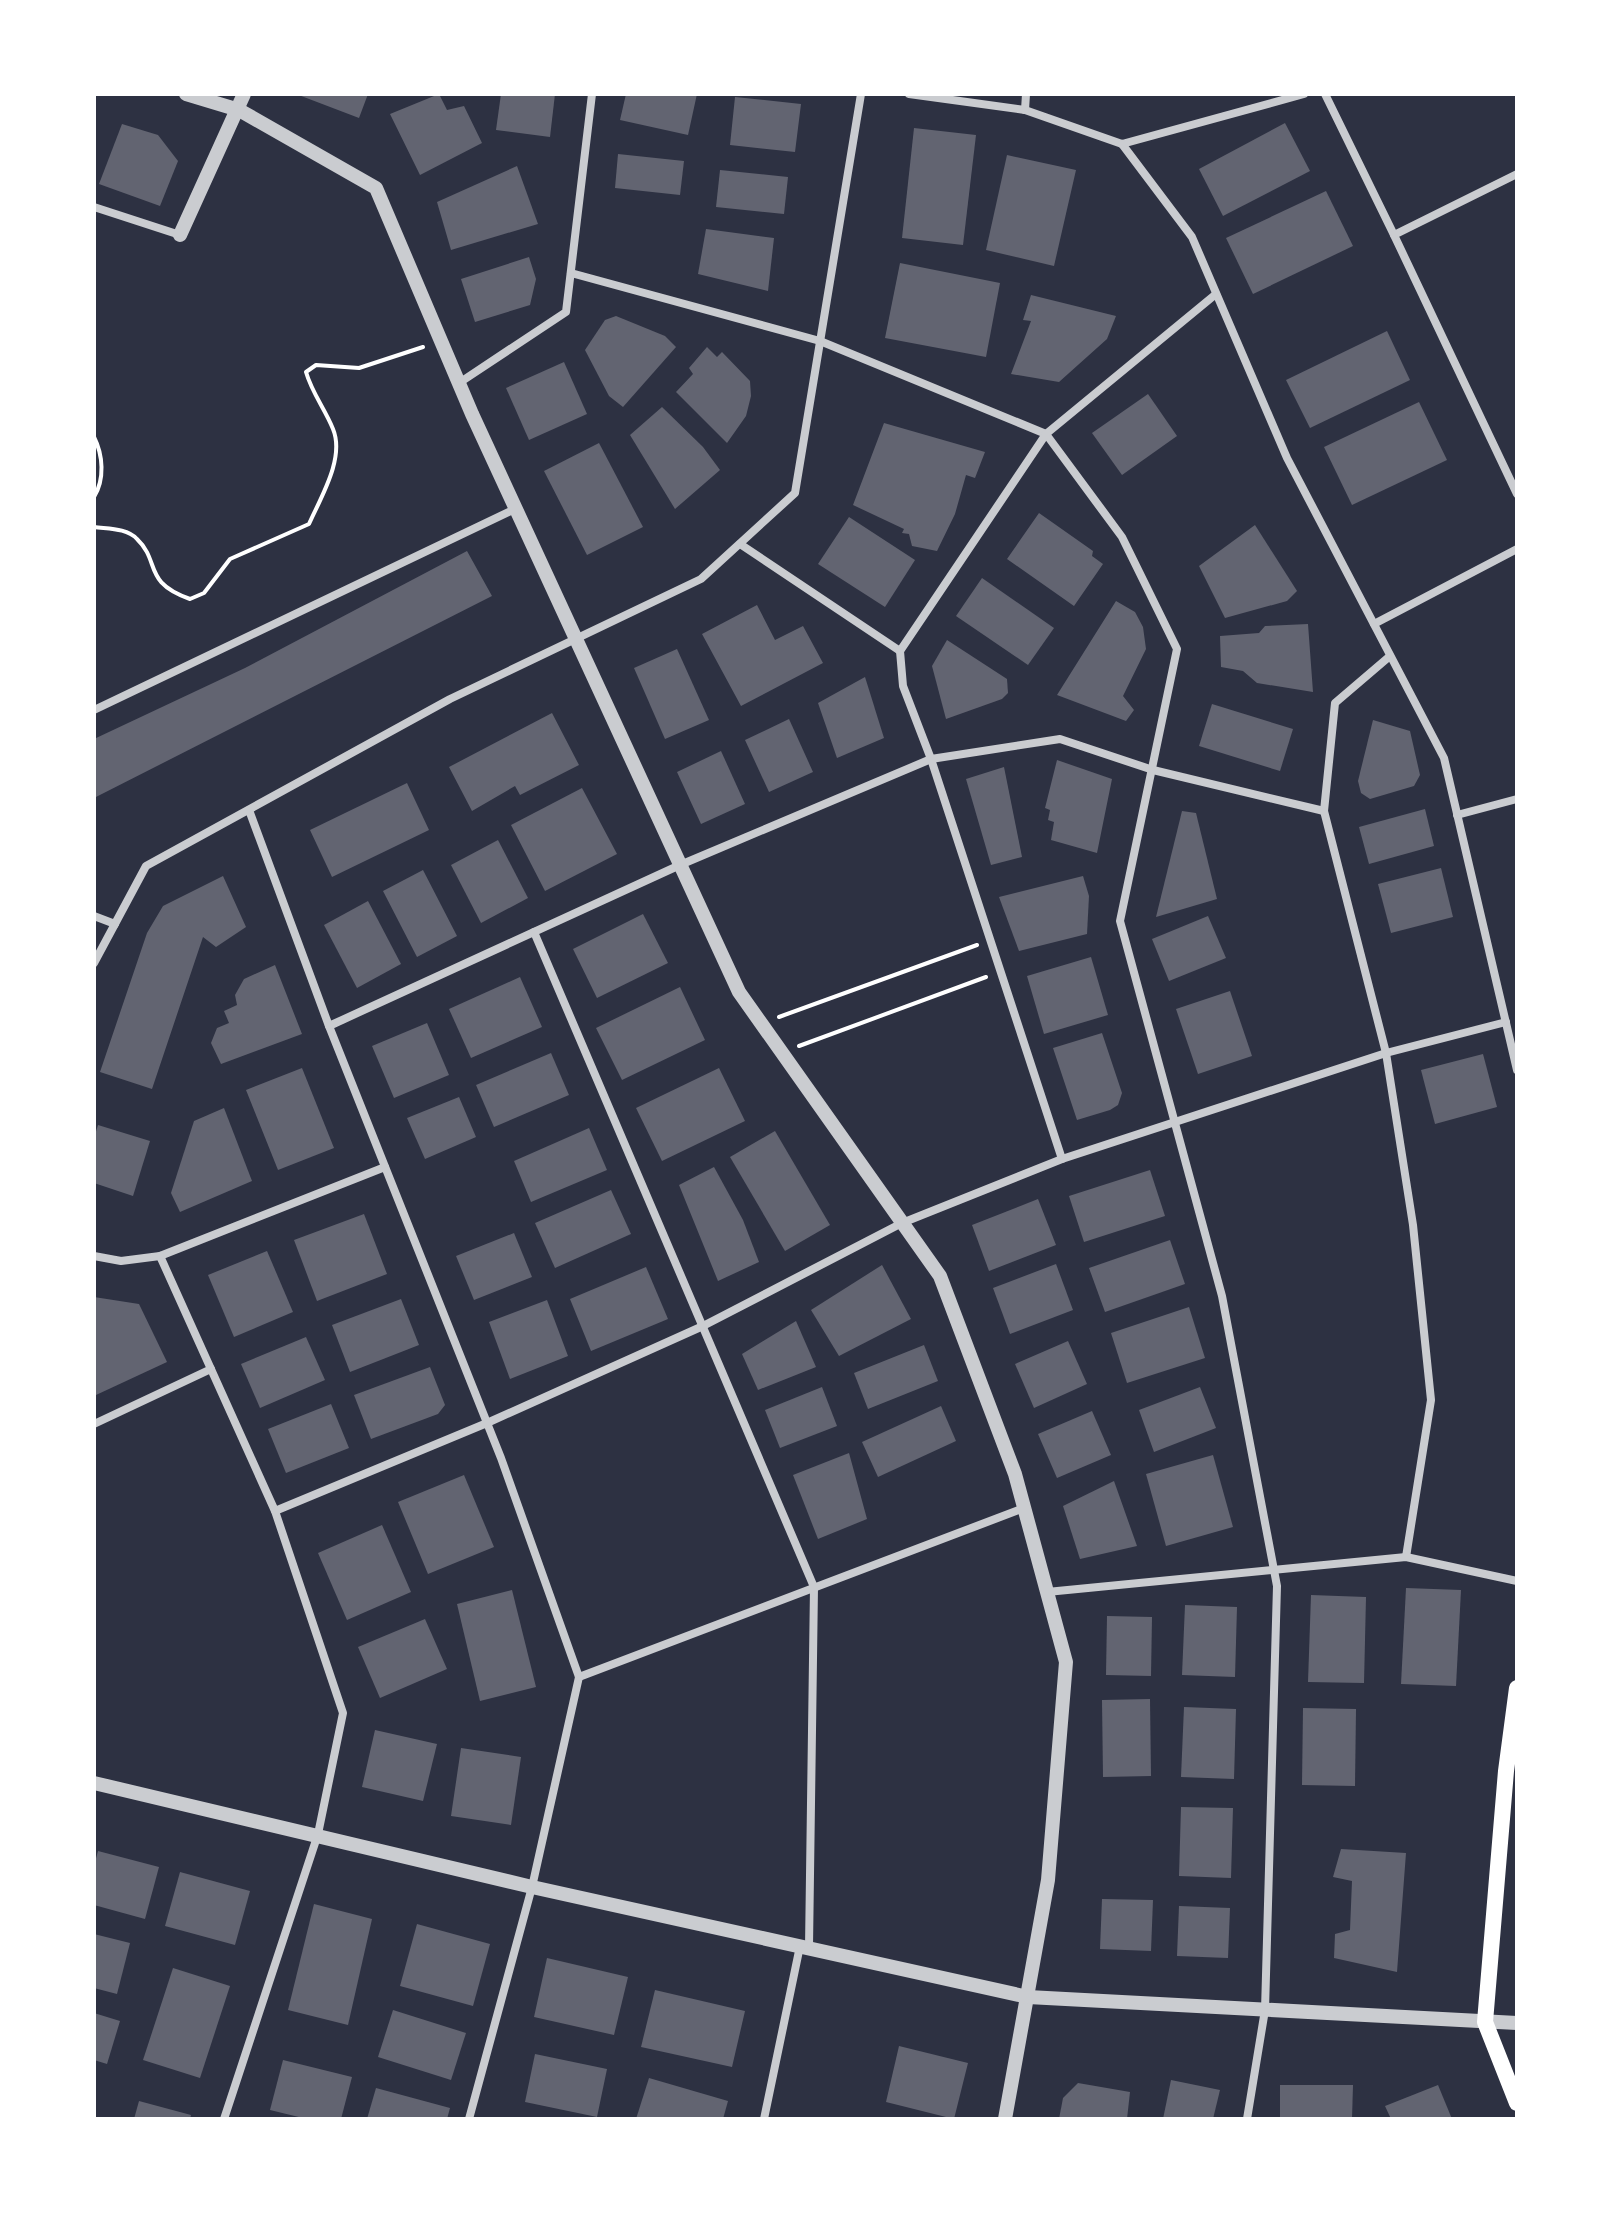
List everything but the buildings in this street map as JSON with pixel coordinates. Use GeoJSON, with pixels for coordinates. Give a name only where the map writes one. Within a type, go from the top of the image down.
{"type":"FeatureCollection","features":[{"type":"Feature","properties":{"kind":"main road"},"geometry":{"type":"LineString","coordinates":[[1517,1688],[1506,1771],[1485,2022],[1517,2103]]}},
{"type":"Feature","properties":{"kind":"street"},"geometry":{"type":"LineString","coordinates":[[186,94],[239,110],[376,188],[574,640],[739,992],[940,1276],[1015,1474],[1066,1662],[1048,1880],[1005,2119]]}},
{"type":"Feature","properties":{"kind":"street"},"geometry":{"type":"LineString","coordinates":[[94,207],[180,235],[244,94]]}},
{"type":"Feature","properties":{"kind":"street"},"geometry":{"type":"LineString","coordinates":[[459,383],[566,312],[592,94]]}},
{"type":"Feature","properties":{"kind":"street"},"geometry":{"type":"LineString","coordinates":[[94,963],[146,866],[450,699],[701,579],[795,493],[861,94]]}},
{"type":"Feature","properties":{"kind":"street"},"geometry":{"type":"LineString","coordinates":[[909,94],[1025,110],[1122,144],[1192,237],[1287,458],[1444,758],[1517,1070]]}},
{"type":"Feature","properties":{"kind":"street"},"geometry":{"type":"LineString","coordinates":[[1025,110],[1026,94]]}},
{"type":"Feature","properties":{"kind":"street"},"geometry":{"type":"LineString","coordinates":[[1122,144],[1304,94]]}},
{"type":"Feature","properties":{"kind":"street"},"geometry":{"type":"LineString","coordinates":[[1325,94],[1517,494]]}},
{"type":"Feature","properties":{"kind":"street"},"geometry":{"type":"LineString","coordinates":[[1394,235],[1517,174]]}},
{"type":"Feature","properties":{"kind":"street"},"geometry":{"type":"LineString","coordinates":[[571,273],[820,341],[1046,434],[1122,537],[1177,649],[1120,921],[1222,1296],[1277,1586],[1265,2010],[1247,2119]]}},
{"type":"Feature","properties":{"kind":"street"},"geometry":{"type":"LineString","coordinates":[[1062,1159],[931,759],[903,686],[900,651],[1046,434],[1216,294]]}},
{"type":"Feature","properties":{"kind":"street"},"geometry":{"type":"LineString","coordinates":[[94,710],[515,509]]}},
{"type":"Feature","properties":{"kind":"street"},"geometry":{"type":"LineString","coordinates":[[740,544],[900,651]]}},
{"type":"Feature","properties":{"kind":"street"},"geometry":{"type":"LineString","coordinates":[[1374,624],[1517,549]]}},
{"type":"Feature","properties":{"kind":"street"},"geometry":{"type":"LineString","coordinates":[[1390,656],[1335,703],[1324,811],[1386,1053],[1413,1225],[1431,1400],[1406,1557]]}},
{"type":"Feature","properties":{"kind":"street"},"geometry":{"type":"LineString","coordinates":[[329,1026],[680,865],[931,759],[1060,739],[1153,770],[1324,811]]}},
{"type":"Feature","properties":{"kind":"street"},"geometry":{"type":"LineString","coordinates":[[1457,815],[1517,799]]}},
{"type":"Feature","properties":{"kind":"street"},"geometry":{"type":"LineString","coordinates":[[249,810],[329,1026],[487,1423],[579,1677],[532,1887],[469,2119]]}},
{"type":"Feature","properties":{"kind":"street"},"geometry":{"type":"LineString","coordinates":[[94,916],[115,924]]}},
{"type":"Feature","properties":{"kind":"street"},"geometry":{"type":"LineString","coordinates":[[534,932],[814,1587],[805,1946],[764,2119]]}},
{"type":"Feature","properties":{"kind":"street"},"geometry":{"type":"LineString","coordinates":[[275,1511],[487,1423],[703,1326],[902,1223],[1062,1159],[1386,1053],[1506,1022]]}},
{"type":"Feature","properties":{"kind":"street"},"geometry":{"type":"LineString","coordinates":[[94,1256],[121,1261],[160,1256],[385,1167]]}},
{"type":"Feature","properties":{"kind":"street"},"geometry":{"type":"LineString","coordinates":[[160,1256],[275,1511],[343,1713],[318,1834],[224,2119]]}},
{"type":"Feature","properties":{"kind":"street"},"geometry":{"type":"LineString","coordinates":[[94,1424],[211,1369]]}},
{"type":"Feature","properties":{"kind":"street"},"geometry":{"type":"LineString","coordinates":[[579,1677],[1024,1508]]}},
{"type":"Feature","properties":{"kind":"street"},"geometry":{"type":"LineString","coordinates":[[1047,1592],[1406,1557],[1517,1581]]}},
{"type":"Feature","properties":{"kind":"street"},"geometry":{"type":"LineString","coordinates":[[94,1783],[532,1887],[1028,1997],[1517,2023]]}},
{"type":"Feature","properties":{"kind":"path"},"geometry":{"type":"LineString","coordinates":[[94,527],[124,531],[138,539],[155,578],[174,594],[190,599],[204,593],[230,559],[309,524],[335,465],[338,449],[334,430],[306,372],[316,365],[359,368],[441,340]]}},
{"type":"Feature","properties":{"kind":"path"},"geometry":{"type":"LineString","coordinates":[[94,437],[101,454],[101,473],[94,497]]}},
{"type":"Feature","properties":{"kind":"path"},"geometry":{"type":"LineString","coordinates":[[761,1023],[991,940]]}},
{"type":"Feature","properties":{"kind":"path"},"geometry":{"type":"LineString","coordinates":[[781,1052],[1000,972]]}}]}
